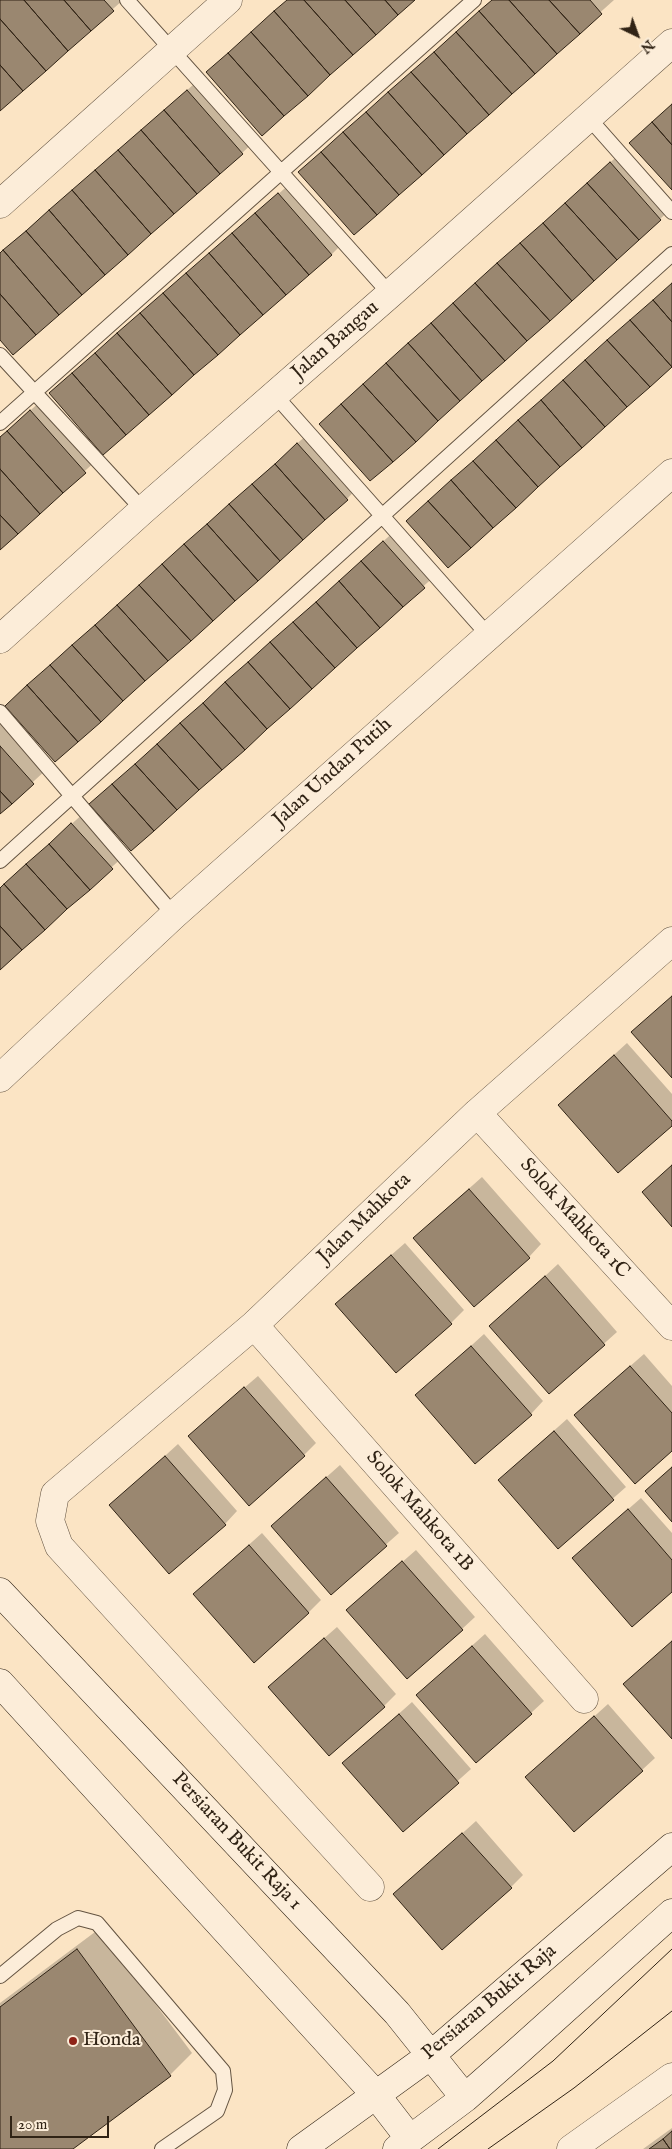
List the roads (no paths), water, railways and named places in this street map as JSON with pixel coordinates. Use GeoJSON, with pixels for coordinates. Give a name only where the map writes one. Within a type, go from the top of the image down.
{"type":"FeatureCollection","features":[{"type":"Feature","properties":{"kind":"street"},"geometry":{"type":"LineString","coordinates":[[0,204],[228,0]]}},
{"type":"Feature","properties":{"kind":"street","name":"Jalan Bangau"},"geometry":{"type":"LineString","coordinates":[[0,639],[672,42]]}},
{"type":"Feature","properties":{"kind":"street","name":"Jalan Undan Putih"},"geometry":{"type":"LineString","coordinates":[[0,1078],[174,915],[672,473]]}},
{"type":"Feature","properties":{"kind":"street","name":"Jalan Mahkota"},"geometry":{"type":"LineString","coordinates":[[370,1887],[60,1546],[50,1521],[54,1494],[254,1326],[477,1112],[672,941]]}},
{"type":"Feature","properties":{"kind":"street","name":"Solok Mahkota 1C"},"geometry":{"type":"LineString","coordinates":[[477,1112],[672,1326]]}},
{"type":"Feature","properties":{"kind":"street","name":"Solok Mahkota 1B"},"geometry":{"type":"LineString","coordinates":[[254,1326],[584,1699]]}},
{"type":"Feature","properties":{"kind":"street","name":"Persiaran Bukit Raja 1"},"geometry":{"type":"LineString","coordinates":[[0,1592],[397,2013],[464,2098]]}},
{"type":"Feature","properties":{"kind":"street"},"geometry":{"type":"LineString","coordinates":[[0,1683],[376,2095],[403,2144],[464,2098],[672,1913]]}},
{"type":"Feature","properties":{"kind":"street","name":"Persiaran Bukit Raja"},"geometry":{"type":"LineString","coordinates":[[302,2149],[431,2054],[672,1847]]}},
{"type":"Feature","properties":{"kind":"street"},"geometry":{"type":"LineString","coordinates":[[571,2149],[672,2077]]}},
{"type":"Feature","properties":{"kind":"lane"},"geometry":{"type":"LineString","coordinates":[[127,0],[390,294]]}},
{"type":"Feature","properties":{"kind":"lane"},"geometry":{"type":"LineString","coordinates":[[0,423],[474,0]]}},
{"type":"Feature","properties":{"kind":"lane"},"geometry":{"type":"LineString","coordinates":[[587,116],[672,212]]}},
{"type":"Feature","properties":{"kind":"lane"},"geometry":{"type":"LineString","coordinates":[[0,861],[672,254]]}},
{"type":"Feature","properties":{"kind":"lane"},"geometry":{"type":"LineString","coordinates":[[0,355],[143,510]]}},
{"type":"Feature","properties":{"kind":"lane"},"geometry":{"type":"LineString","coordinates":[[274,394],[488,635]]}},
{"type":"Feature","properties":{"kind":"lane"},"geometry":{"type":"LineString","coordinates":[[0,712],[174,915]]}},
{"type":"Feature","properties":{"kind":"lane"},"geometry":{"type":"LineString","coordinates":[[0,1976],[64,1926],[78,1918],[97,1923],[223,2071],[225,2090],[217,2111],[162,2149]]}},
{"type":"Feature","properties":{"kind":"tram line"},"geometry":{"type":"LineString","coordinates":[[438,2149],[553,2061],[672,1949]]}},
{"type":"Feature","properties":{"kind":"tram line"},"geometry":{"type":"LineString","coordinates":[[488,2149],[574,2088],[672,2011]]}},
{"type":"Feature","properties":{"kind":"place","name":"Honda"},"geometry":{"type":"Point","coordinates":[73,2041]}}]}
